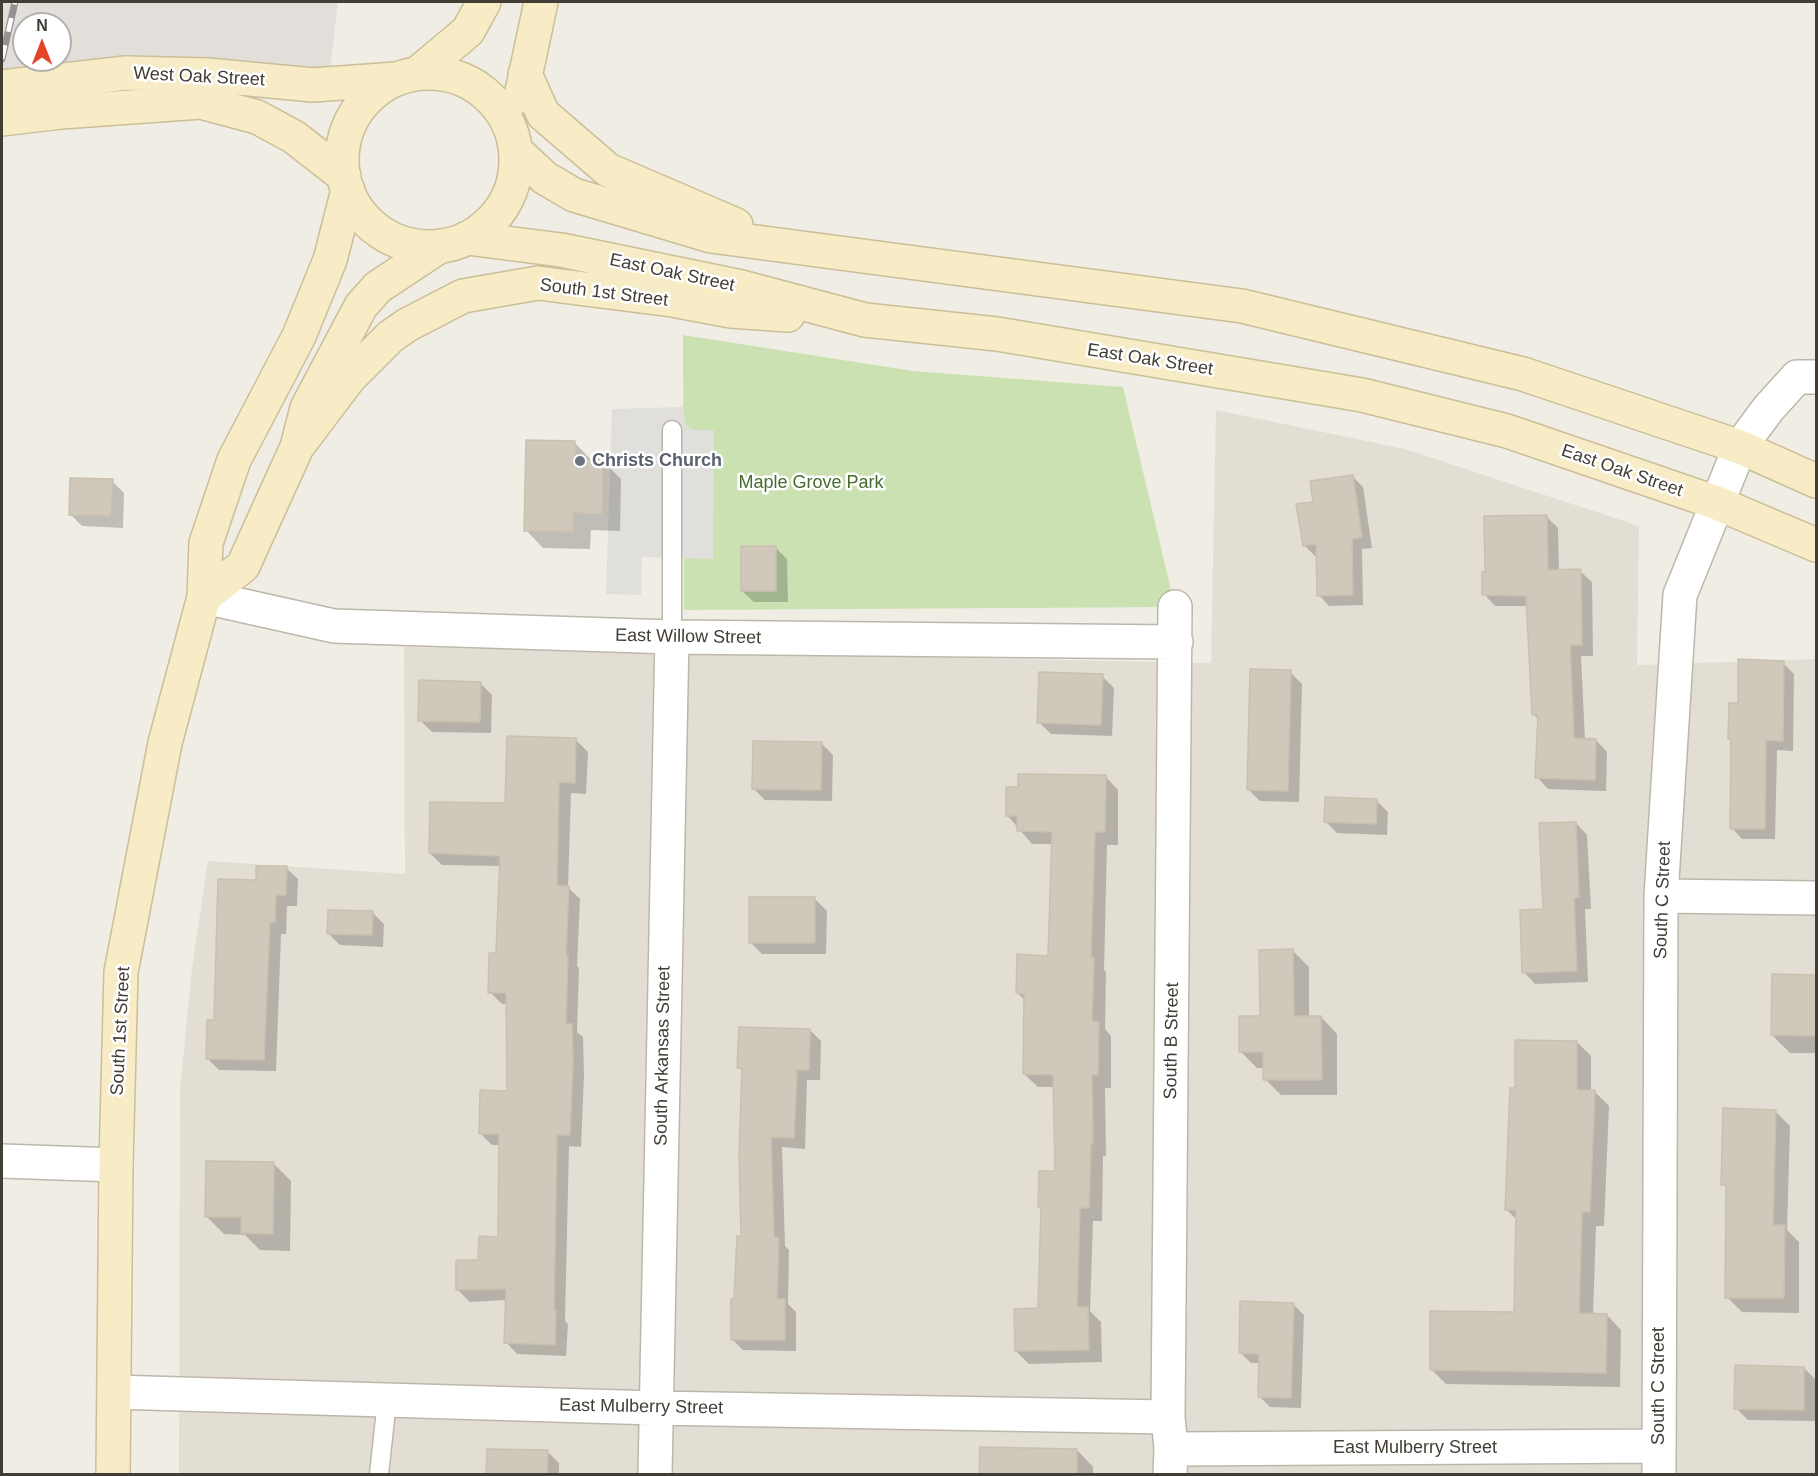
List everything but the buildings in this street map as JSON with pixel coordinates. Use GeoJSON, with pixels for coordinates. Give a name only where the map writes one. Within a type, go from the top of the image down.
{"type":"FeatureCollection","features":[{"type":"Feature","properties":{"kind":"street"},"geometry":{"type":"LineString","coordinates":[[484,2],[468,31],[407,76],[375,91],[359,109],[348,130],[342,153],[346,183],[359,210],[375,227],[394,239],[417,246],[454,242],[489,223],[505,202],[515,178],[516,146],[525,74],[540,2]]}},
{"type":"Feature","properties":{"kind":"street","name":"West Oak Street"},"geometry":{"type":"LineString","coordinates":[[2,87],[126,73],[208,75],[313,85],[407,76]]}},
{"type":"Feature","properties":{"kind":"street"},"geometry":{"type":"LineString","coordinates":[[407,76],[444,74],[468,81],[489,96],[505,116],[516,146],[545,178],[574,195],[711,236],[1242,306],[1523,374],[1740,447],[1816,481]]}},
{"type":"Feature","properties":{"kind":"street"},"geometry":{"type":"LineString","coordinates":[[525,74],[543,114],[608,170],[779,244]]}},
{"type":"Feature","properties":{"kind":"street","name":"West Oak Street"},"geometry":{"type":"LineString","coordinates":[[2,119],[61,112],[201,102],[257,117],[294,137],[346,183]]}},
{"type":"Feature","properties":{"kind":"street","name":"South 1st Street"},"geometry":{"type":"LineString","coordinates":[[113,1474],[116,1165],[122,972],[165,743],[204,597],[206,543],[231,471],[299,336],[330,260],[346,183]]}},
{"type":"Feature","properties":{"kind":"street","name":"South 1st Street"},"geometry":{"type":"LineString","coordinates":[[204,597],[243,566],[297,447],[307,408],[360,306],[378,287],[454,242]]}},
{"type":"Feature","properties":{"kind":"street","name":"East Oak Street"},"geometry":{"type":"LineString","coordinates":[[454,242],[561,250],[719,282],[865,320],[997,334],[1362,395],[1507,431],[1717,502],[1816,545]]}},
{"type":"Feature","properties":{"kind":"street","name":"South 1st Street"},"geometry":{"type":"LineString","coordinates":[[297,447],[350,377],[390,337],[407,325],[464,296],[538,283],[672,300],[731,311],[865,320]]}},
{"type":"Feature","properties":{"kind":"street","name":"South C Street"},"geometry":{"type":"LineString","coordinates":[[1659,1460],[1661,896],[1680,595],[1740,447],[1768,409],[1797,377],[1816,377]]}},
{"type":"Feature","properties":{"kind":"street","name":"East Willow Street"},"geometry":{"type":"LineString","coordinates":[[204,597],[334,626],[672,637],[1176,642]]}},
{"type":"Feature","properties":{"kind":"street","name":"South B Street"},"geometry":{"type":"LineString","coordinates":[[1170,1447],[1175,607]]}},
{"type":"Feature","properties":{"kind":"street","name":"South Arkansas Street"},"geometry":{"type":"LineString","coordinates":[[655,1474],[672,637]]}},
{"type":"Feature","properties":{"kind":"street"},"geometry":{"type":"LineString","coordinates":[[1661,896],[1816,898]]}},
{"type":"Feature","properties":{"kind":"street"},"geometry":{"type":"LineString","coordinates":[[2,1161],[116,1165]]}},
{"type":"Feature","properties":{"kind":"street","name":"East Mulberry Street"},"geometry":{"type":"LineString","coordinates":[[114,1392],[656,1408],[1170,1447],[1659,1460]]}},
{"type":"Feature","properties":{"kind":"lane"},"geometry":{"type":"LineString","coordinates":[[672,430],[672,637]]}},
{"type":"Feature","properties":{"kind":"lane"},"geometry":{"type":"LineString","coordinates":[[379,1474],[387,1401]]}},
{"type":"Feature","properties":{"kind":"shaded area"},"geometry":{"type":"Polygon","coordinates":[[[2,2],[338,2],[330,69],[320,73],[90,63],[72,64],[72,12],[12,12],[12,68],[2,69],[2,2]]]}},
{"type":"Feature","properties":{"kind":"shaded area"},"geometry":{"type":"Polygon","coordinates":[[[683,407],[685,423],[691,430],[714,430],[713,559],[642,557],[641,595],[606,594],[612,409],[683,407]]]}},
{"type":"Feature","properties":{"kind":"shaded area"},"geometry":{"type":"Polygon","coordinates":[[[1216,410],[1405,449],[1639,526],[1637,665],[1816,659],[1816,1474],[179,1474],[180,1090],[192,968],[208,861],[405,874],[404,647],[1211,663],[1216,410]]]}},
{"type":"Feature","properties":{"kind":"green space","name":"Maple Grove Park"},"geometry":{"type":"Polygon","coordinates":[[[683,335],[913,371],[1123,387],[1175,607],[684,610],[683,335]]]}},
{"type":"Feature","properties":{"kind":"railway"},"geometry":{"type":"LineString","coordinates":[[2,59],[15,2]]}},
{"type":"Feature","properties":{"kind":"place","name":"Christs Church"},"geometry":{"type":"Point","coordinates":[580,461]}}]}
